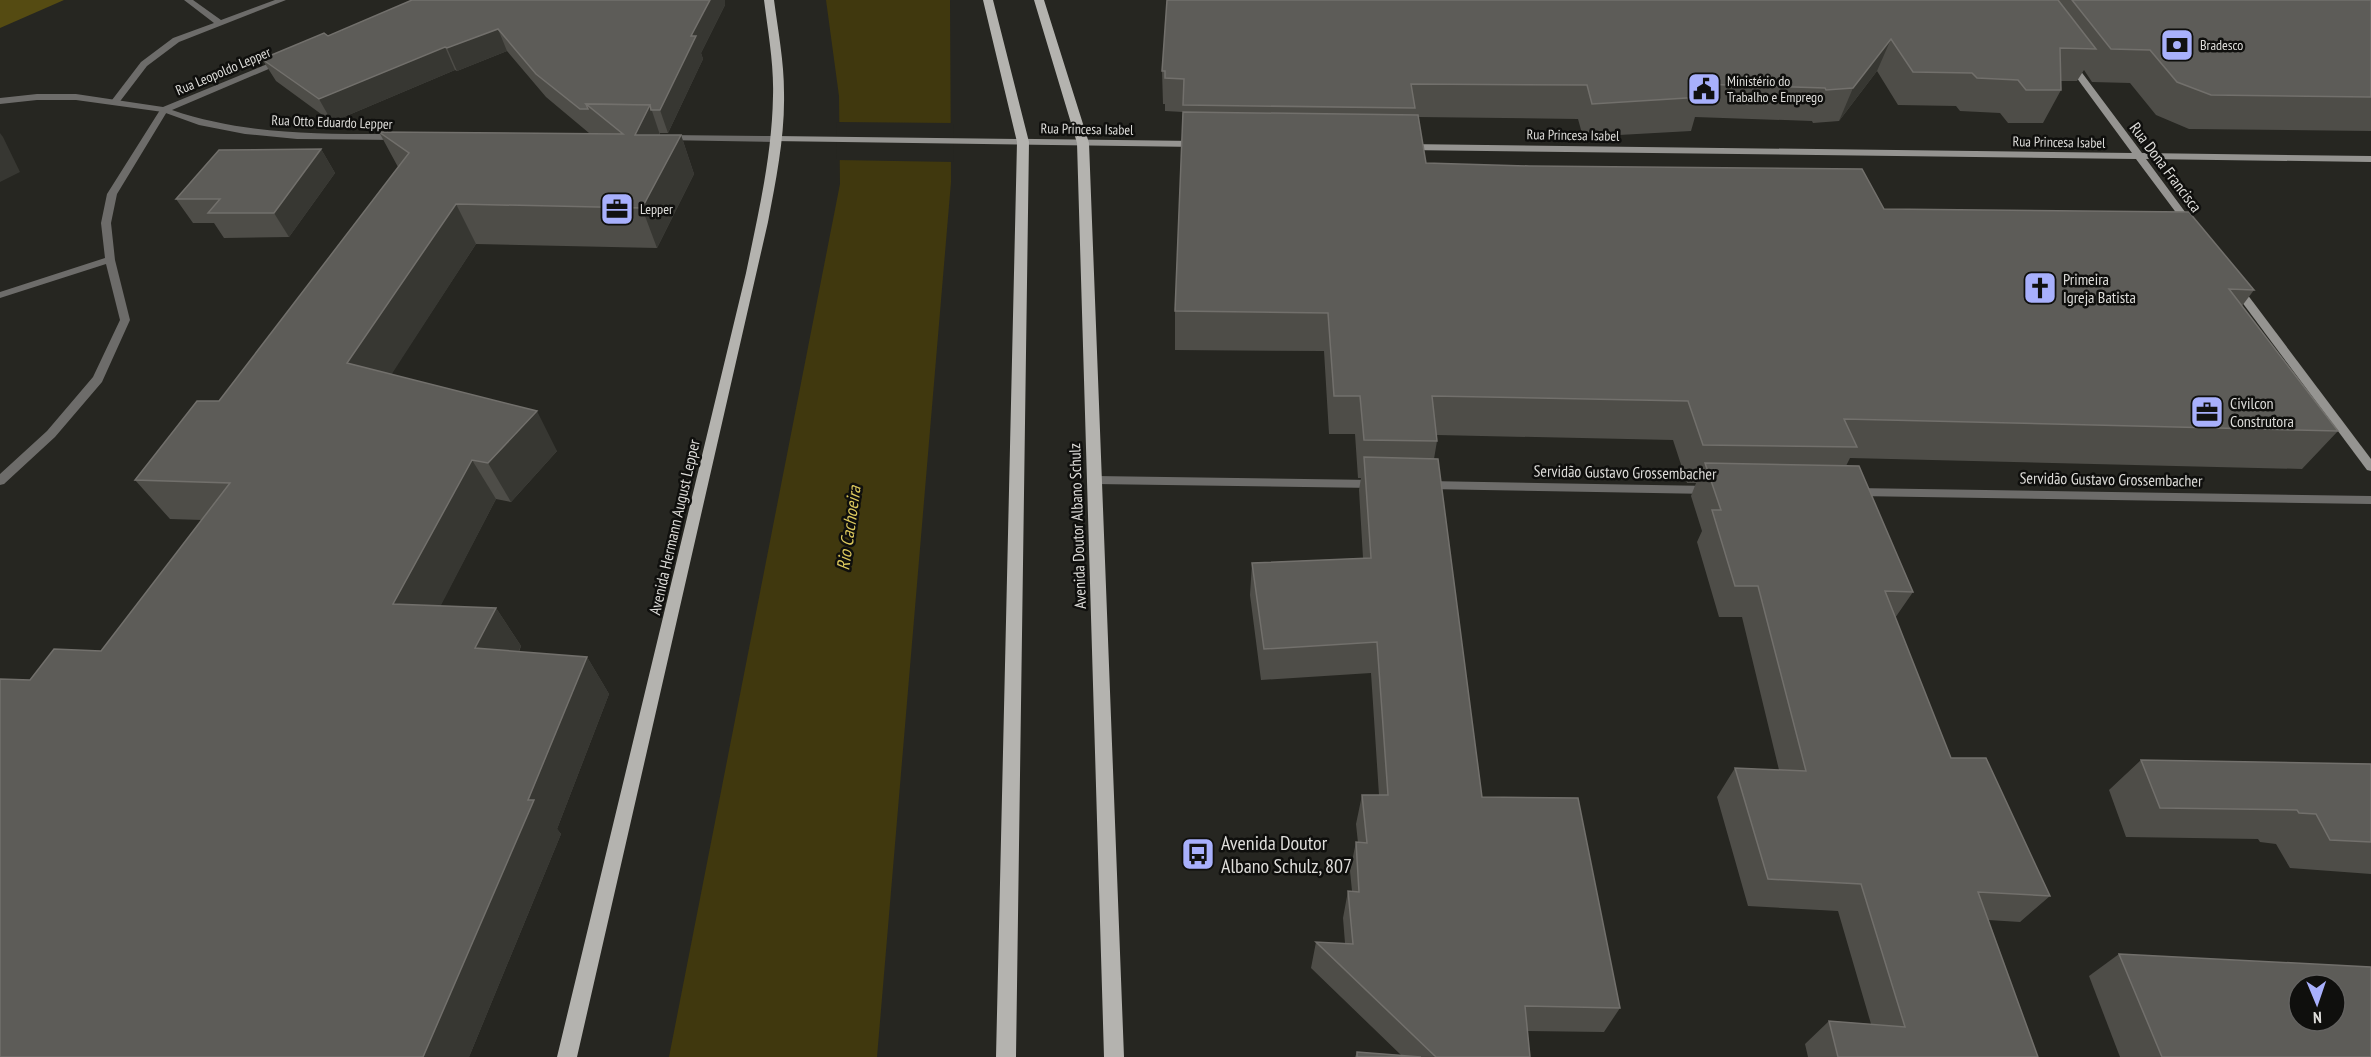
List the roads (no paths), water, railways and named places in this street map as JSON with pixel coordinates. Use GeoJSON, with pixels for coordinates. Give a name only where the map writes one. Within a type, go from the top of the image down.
{"type":"FeatureCollection","features":[{"type":"Feature","properties":{"kind":"main road","name":"Avenida Hermann August Lepper"},"geometry":{"type":"LineString","coordinates":[[567,1057],[752,273],[775,139],[778,68],[769,0]]}},
{"type":"Feature","properties":{"kind":"main road"},"geometry":{"type":"LineString","coordinates":[[988,0],[1023,142],[1006,1057]]}},
{"type":"Feature","properties":{"kind":"main road","name":"Avenida Doutor Albano Schulz"},"geometry":{"type":"LineString","coordinates":[[1039,0],[1083,142],[1114,1057]]}},
{"type":"Feature","properties":{"kind":"main road","name":"Rua Dona Francisca"},"geometry":{"type":"LineString","coordinates":[[2064,55],[2195,232]]}},
{"type":"Feature","properties":{"kind":"main road","name":"Rua Princesa Isabel"},"geometry":{"type":"LineString","coordinates":[[775,139],[1209,144]]}},
{"type":"Feature","properties":{"kind":"main road","name":"Rua Princesa Isabel"},"geometry":{"type":"LineString","coordinates":[[1400,147],[2371,159]]}},
{"type":"Feature","properties":{"kind":"main road"},"geometry":{"type":"LineString","coordinates":[[2230,279],[2371,467]]}},
{"type":"Feature","properties":{"kind":"street"},"geometry":{"type":"LineString","coordinates":[[188,0],[219,23]]}},
{"type":"Feature","properties":{"kind":"street"},"geometry":{"type":"LineString","coordinates":[[115,102],[144,64],[176,40],[282,0]]}},
{"type":"Feature","properties":{"kind":"street","name":"Rua Leopoldo Lepper"},"geometry":{"type":"LineString","coordinates":[[164,110],[294,55]]}},
{"type":"Feature","properties":{"kind":"street","name":"Rua Otto Eduardo Lepper"},"geometry":{"type":"LineString","coordinates":[[0,101],[37,97],[76,97],[164,110],[202,123],[245,132],[297,136],[404,137]]}},
{"type":"Feature","properties":{"kind":"street"},"geometry":{"type":"LineString","coordinates":[[0,481],[51,434],[98,379],[125,320],[110,260],[105,223],[112,194],[164,110]]}},
{"type":"Feature","properties":{"kind":"street"},"geometry":{"type":"LineString","coordinates":[[652,138],[775,139]]}},
{"type":"Feature","properties":{"kind":"street"},"geometry":{"type":"LineString","coordinates":[[0,295],[110,260]]}},
{"type":"Feature","properties":{"kind":"street"},"geometry":{"type":"LineString","coordinates":[[1095,480],[1381,485]]}},
{"type":"Feature","properties":{"kind":"street","name":"Servidão Gustavo Grossembacher"},"geometry":{"type":"LineString","coordinates":[[1417,485],[1727,490]]}},
{"type":"Feature","properties":{"kind":"street","name":"Servidão Gustavo Grossembacher"},"geometry":{"type":"LineString","coordinates":[[1846,492],[2371,500]]}},
{"type":"Feature","properties":{"kind":"water","name":"Rio Cachoeira"},"geometry":{"type":"Polygon","coordinates":[[[826,0],[950,0],[951,182],[877,1057],[669,1057],[840,184],[839,96],[826,0]]]}},
{"type":"Feature","properties":{"kind":"place","name":"Bradesco"},"geometry":{"type":"Point","coordinates":[2177,45]}},
{"type":"Feature","properties":{"kind":"place","name":"Ministério do Trabalho e Emprego"},"geometry":{"type":"Point","coordinates":[1704,89]}},
{"type":"Feature","properties":{"kind":"place","name":"Lepper"},"geometry":{"type":"Point","coordinates":[617,209]}},
{"type":"Feature","properties":{"kind":"place","name":"Primeira Igreja Batista"},"geometry":{"type":"Point","coordinates":[2040,288]}},
{"type":"Feature","properties":{"kind":"place","name":"Civilcon Construtora"},"geometry":{"type":"Point","coordinates":[2207,412]}},
{"type":"Feature","properties":{"kind":"place","name":"Avenida Doutor Albano Schulz, 807"},"geometry":{"type":"Point","coordinates":[1198,854]}}]}
